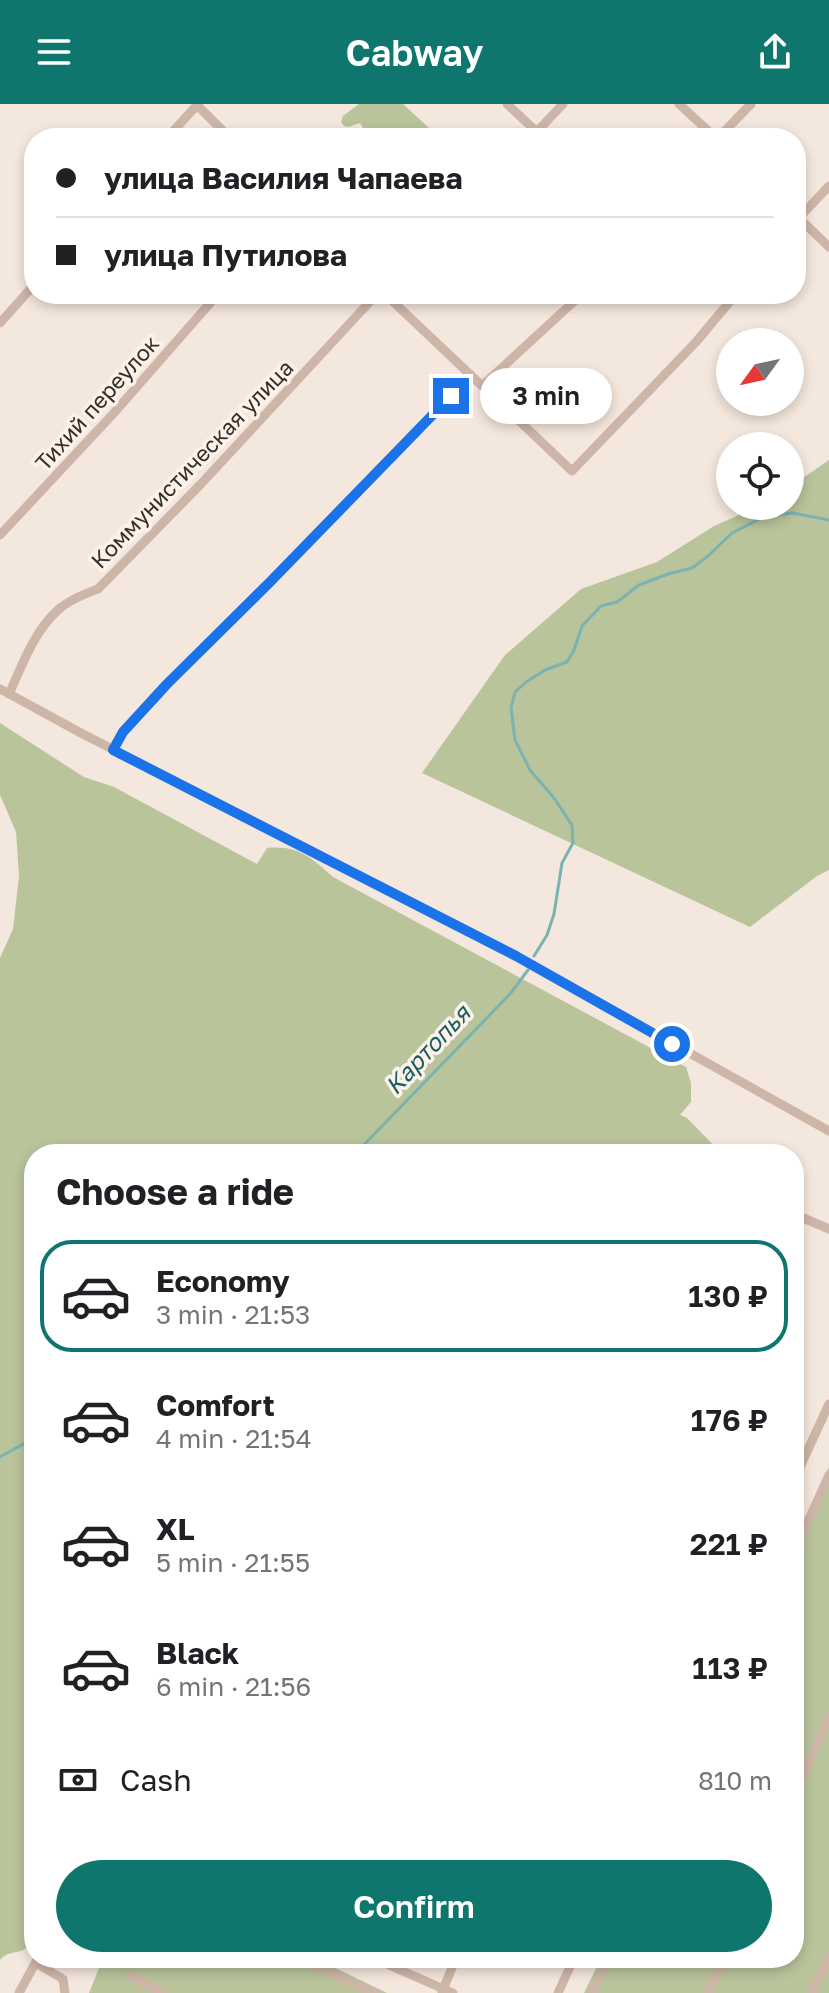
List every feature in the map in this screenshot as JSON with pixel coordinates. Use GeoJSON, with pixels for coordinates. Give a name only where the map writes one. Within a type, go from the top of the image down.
{"type":"FeatureCollection","features":[{"type":"Feature","properties":{"kind":"street"},"geometry":{"type":"LineString","coordinates":[[176,128],[197,104],[220,128]]}},
{"type":"Feature","properties":{"kind":"street"},"geometry":{"type":"LineString","coordinates":[[507,104],[528,128]]}},
{"type":"Feature","properties":{"kind":"street"},"geometry":{"type":"LineString","coordinates":[[541,128],[563,104]]}},
{"type":"Feature","properties":{"kind":"street"},"geometry":{"type":"LineString","coordinates":[[679,104],[704,127]]}},
{"type":"Feature","properties":{"kind":"street"},"geometry":{"type":"LineString","coordinates":[[727,128],[751,104]]}},
{"type":"Feature","properties":{"kind":"street"},"geometry":{"type":"LineString","coordinates":[[806,209],[829,186]]}},
{"type":"Feature","properties":{"kind":"street"},"geometry":{"type":"LineString","coordinates":[[806,226],[829,247]]}},
{"type":"Feature","properties":{"kind":"street"},"geometry":{"type":"LineString","coordinates":[[0,323],[24,296]]}},
{"type":"Feature","properties":{"kind":"street","name":"Тихий переулок"},"geometry":{"type":"LineString","coordinates":[[0,535],[113,414],[209,304]]}},
{"type":"Feature","properties":{"kind":"street","name":"Коммунистическая улица"},"geometry":{"type":"LineString","coordinates":[[4,691],[44,625],[59,609],[98,589],[199,486],[368,304]]}},
{"type":"Feature","properties":{"kind":"street"},"geometry":{"type":"LineString","coordinates":[[396,304],[572,471],[696,342],[728,304]]}},
{"type":"Feature","properties":{"kind":"street"},"geometry":{"type":"LineString","coordinates":[[482,386],[571,304]]}},
{"type":"Feature","properties":{"kind":"street"},"geometry":{"type":"LineString","coordinates":[[113,750],[123,732],[167,684],[471,375]]}},
{"type":"Feature","properties":{"kind":"street"},"geometry":{"type":"LineString","coordinates":[[4,691],[516,956],[829,1131]]}},
{"type":"Feature","properties":{"kind":"street"},"geometry":{"type":"LineString","coordinates":[[804,1218],[829,1229]]}},
{"type":"Feature","properties":{"kind":"street"},"geometry":{"type":"LineString","coordinates":[[804,1458],[829,1404]]}},
{"type":"Feature","properties":{"kind":"street"},"geometry":{"type":"LineString","coordinates":[[804,1530],[829,1475]]}},
{"type":"Feature","properties":{"kind":"street"},"geometry":{"type":"LineString","coordinates":[[804,1773],[829,1716]]}},
{"type":"Feature","properties":{"kind":"street"},"geometry":{"type":"LineString","coordinates":[[812,1993],[829,1955]]}},
{"type":"Feature","properties":{"kind":"street"},"geometry":{"type":"LineString","coordinates":[[19,1993],[33,1968]]}},
{"type":"Feature","properties":{"kind":"street"},"geometry":{"type":"LineString","coordinates":[[48,1968],[63,1979],[65,1993]]}},
{"type":"Feature","properties":{"kind":"street"},"geometry":{"type":"LineString","coordinates":[[319,1968],[375,1993]]}},
{"type":"Feature","properties":{"kind":"street"},"geometry":{"type":"LineString","coordinates":[[395,1968],[446,1991],[453,1968]]}},
{"type":"Feature","properties":{"kind":"street"},"geometry":{"type":"LineString","coordinates":[[558,1993],[569,1968]]}},
{"type":"Feature","properties":{"kind":"street"},"geometry":{"type":"LineString","coordinates":[[592,1993],[603,1968]]}},
{"type":"Feature","properties":{"kind":"street"},"geometry":{"type":"LineString","coordinates":[[708,1993],[719,1968]]}},
{"type":"Feature","properties":{"kind":"street"},"geometry":{"type":"LineString","coordinates":[[130,1976],[163,1993]]}},
{"type":"Feature","properties":{"kind":"green space"},"geometry":{"type":"Polygon","coordinates":[[[359,104],[403,104],[429,128],[363,128],[360,123],[348,127],[341,122],[343,116],[359,104]]]}},
{"type":"Feature","properties":{"kind":"green space"},"geometry":{"type":"Polygon","coordinates":[[[829,460],[829,870],[750,927],[422,773],[505,655],[581,589],[657,562],[728,520],[804,520],[804,477],[829,460]]]}},
{"type":"Feature","properties":{"kind":"green space"},"geometry":{"type":"Polygon","coordinates":[[[0,723],[84,777],[114,787],[257,864],[267,848],[304,854],[333,877],[686,1067],[691,1083],[691,1102],[680,1115],[687,1118],[712,1144],[24,1144],[24,1949],[0,1960],[0,958],[13,929],[19,876],[16,832],[0,795],[0,723]]]}},
{"type":"Feature","properties":{"kind":"green space"},"geometry":{"type":"Polygon","coordinates":[[[829,1467],[829,1993],[584,1993],[596,1968],[804,1968],[804,1521],[829,1467]]]}},
{"type":"Feature","properties":{"kind":"green space"},"geometry":{"type":"Polygon","coordinates":[[[99,1968],[336,1968],[387,1993],[89,1993],[99,1968]]]}},
{"type":"Feature","properties":{"kind":"waterway","name":"Картопья"},"geometry":{"type":"LineString","coordinates":[[534,956],[547,935],[554,914],[562,863],[573,843],[572,825],[530,770],[515,740],[511,708],[515,692],[545,670],[567,662],[582,626],[601,606],[617,602],[639,585],[692,568],[732,533],[765,516],[793,513],[829,520]]}},
{"type":"Feature","properties":{"kind":"waterway","name":"Картопья"},"geometry":{"type":"LineString","coordinates":[[365,1144],[510,994],[528,970]]}},
{"type":"Feature","properties":{"kind":"waterway","name":"Картопья"},"geometry":{"type":"LineString","coordinates":[[0,1457],[24,1444]]}},
{"type":"Feature","properties":{"kind":"route"},"geometry":{"type":"LineString","coordinates":[[451,396],[167,684],[123,732],[113,750],[516,956],[672,1044]]}}]}
